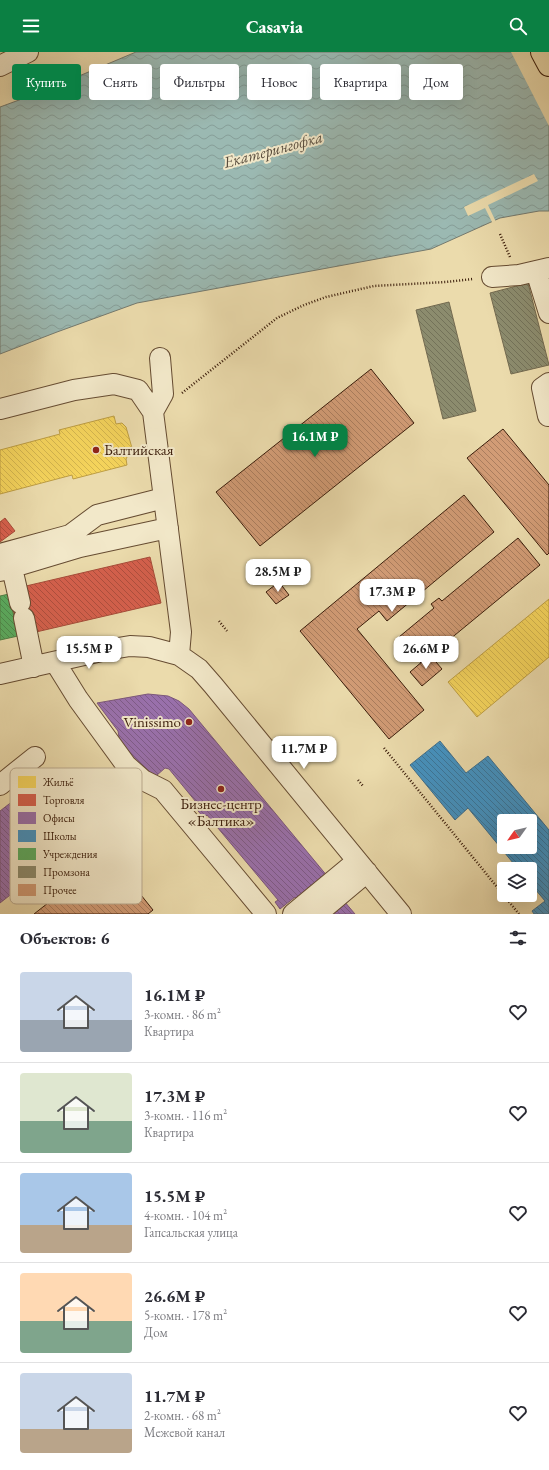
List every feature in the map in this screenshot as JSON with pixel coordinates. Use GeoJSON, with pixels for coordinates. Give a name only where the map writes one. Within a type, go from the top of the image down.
{"type":"FeatureCollection","features":[{"type":"Feature","properties":{"kind":"main road"},"geometry":{"type":"LineString","coordinates":[[542,52],[549,65]]}},
{"type":"Feature","properties":{"kind":"street"},"geometry":{"type":"LineString","coordinates":[[0,66],[28,52]]}},
{"type":"Feature","properties":{"kind":"street"},"geometry":{"type":"LineString","coordinates":[[492,277],[519,275],[543,270],[549,313]]}},
{"type":"Feature","properties":{"kind":"street"},"geometry":{"type":"LineString","coordinates":[[153,412],[163,394],[160,358]]}},
{"type":"Feature","properties":{"kind":"street"},"geometry":{"type":"LineString","coordinates":[[548,416],[542,388],[549,383]]}},
{"type":"Feature","properties":{"kind":"street"},"geometry":{"type":"LineString","coordinates":[[0,410],[74,390],[114,384],[138,390],[153,412],[181,632],[179,655]]}},
{"type":"Feature","properties":{"kind":"street"},"geometry":{"type":"LineString","coordinates":[[4,564],[70,535],[97,515],[164,498]]}},
{"type":"Feature","properties":{"kind":"street"},"geometry":{"type":"LineString","coordinates":[[4,564],[168,528]]}},
{"type":"Feature","properties":{"kind":"street"},"geometry":{"type":"LineString","coordinates":[[4,564],[22,611],[34,667]]}},
{"type":"Feature","properties":{"kind":"street"},"geometry":{"type":"LineString","coordinates":[[0,674],[130,646],[149,647],[179,655],[199,669],[213,685],[401,914]]}},
{"type":"Feature","properties":{"kind":"street"},"geometry":{"type":"LineString","coordinates":[[55,662],[82,704],[129,768]]}},
{"type":"Feature","properties":{"kind":"street"},"geometry":{"type":"LineString","coordinates":[[21,768],[35,757]]}},
{"type":"Feature","properties":{"kind":"street"},"geometry":{"type":"LineString","coordinates":[[0,785],[10,777]]}},
{"type":"Feature","properties":{"kind":"street"},"geometry":{"type":"LineString","coordinates":[[142,778],[162,790],[266,914]]}},
{"type":"Feature","properties":{"kind":"street"},"geometry":{"type":"LineString","coordinates":[[293,914],[362,866]]}},
{"type":"Feature","properties":{"kind":"street"},"geometry":{"type":"LineString","coordinates":[[317,914],[362,866]]}},
{"type":"Feature","properties":{"kind":"path"},"geometry":{"type":"LineString","coordinates":[[182,393],[277,318],[304,305],[326,297],[374,286],[446,282],[492,277]]}},
{"type":"Feature","properties":{"kind":"path"},"geometry":{"type":"LineString","coordinates":[[219,622],[227,631]]}},
{"type":"Feature","properties":{"kind":"path"},"geometry":{"type":"LineString","coordinates":[[384,748],[519,914]]}},
{"type":"Feature","properties":{"kind":"path"},"geometry":{"type":"LineString","coordinates":[[358,780],[363,786]]}},
{"type":"Feature","properties":{"kind":"water","name":"Екатерингофка"},"geometry":{"type":"Polygon","coordinates":[[[136,52],[549,52],[549,211],[539,211],[500,218],[431,249],[137,303],[0,354],[0,107],[19,100],[81,100],[81,75],[89,72],[89,100],[152,100],[152,64],[108,64],[136,52]]]}},
{"type":"Feature","properties":{"kind":"pier"},"geometry":{"type":"Polygon","coordinates":[[[511,52],[549,52],[549,126],[511,52]]]}},
{"type":"Feature","properties":{"kind":"pier"},"geometry":{"type":"Polygon","coordinates":[[[534,174],[538,181],[488,205],[496,222],[493,224],[485,208],[468,216],[464,207],[534,174]]]}},
{"type":"Feature","properties":{"kind":"building: Жильё"},"geometry":{"type":"Polygon","coordinates":[[[114,416],[116,424],[122,423],[126,427],[132,448],[126,459],[127,465],[73,479],[72,475],[0,494],[0,450],[60,434],[59,430],[114,416]]]}},
{"type":"Feature","properties":{"kind":"building: Жильё"},"geometry":{"type":"Polygon","coordinates":[[[549,599],[549,657],[477,717],[448,682],[549,599]]]}},
{"type":"Feature","properties":{"kind":"building: Торговля"},"geometry":{"type":"Polygon","coordinates":[[[5,518],[15,531],[0,542],[0,522],[5,518]]]}},
{"type":"Feature","properties":{"kind":"building: Торговля"},"geometry":{"type":"Polygon","coordinates":[[[150,557],[161,603],[36,632],[15,620],[11,605],[26,586],[150,557]]]}},
{"type":"Feature","properties":{"kind":"building: Офисы","name":"Бизнес-центр «Балтика»"},"geometry":{"type":"Polygon","coordinates":[[[148,694],[168,696],[179,701],[189,709],[328,877],[298,901],[295,897],[280,909],[275,902],[278,900],[207,815],[204,818],[193,805],[196,802],[169,769],[165,768],[156,776],[142,770],[142,768],[134,766],[120,743],[118,731],[97,703],[148,694]]]}},
{"type":"Feature","properties":{"kind":"building: Офисы"},"geometry":{"type":"Polygon","coordinates":[[[10,803],[10,895],[0,903],[0,811],[10,803]]]}},
{"type":"Feature","properties":{"kind":"building: Офисы"},"geometry":{"type":"Polygon","coordinates":[[[344,901],[355,914],[328,914],[344,901]]]}},
{"type":"Feature","properties":{"kind":"building: Школы"},"geometry":{"type":"Polygon","coordinates":[[[440,741],[466,773],[488,756],[536,814],[497,814],[497,843],[468,808],[455,820],[410,765],[440,741]]]}},
{"type":"Feature","properties":{"kind":"building: Школы"},"geometry":{"type":"Polygon","coordinates":[[[537,815],[549,830],[549,914],[534,914],[532,911],[545,901],[537,891],[537,862],[512,862],[506,854],[537,854],[537,815]]]}},
{"type":"Feature","properties":{"kind":"building: Учреждения"},"geometry":{"type":"Polygon","coordinates":[[[9,594],[18,636],[0,640],[0,596],[9,594]]]}},
{"type":"Feature","properties":{"kind":"building: Промзона"},"geometry":{"type":"Polygon","coordinates":[[[528,283],[549,365],[511,374],[490,293],[528,283]]]}},
{"type":"Feature","properties":{"kind":"building: Промзона"},"geometry":{"type":"Polygon","coordinates":[[[449,302],[476,411],[443,419],[416,310],[449,302]]]}},
{"type":"Feature","properties":{"kind":"building: Прочее"},"geometry":{"type":"Polygon","coordinates":[[[371,369],[414,423],[260,546],[216,492],[371,369]]]}},
{"type":"Feature","properties":{"kind":"building: Прочее"},"geometry":{"type":"Polygon","coordinates":[[[503,429],[549,485],[549,553],[547,555],[467,458],[503,429]]]}},
{"type":"Feature","properties":{"kind":"building: Прочее"},"geometry":{"type":"Polygon","coordinates":[[[464,495],[494,532],[387,621],[379,611],[357,629],[424,710],[389,739],[300,631],[464,495]]]}},
{"type":"Feature","properties":{"kind":"building: Прочее"},"geometry":{"type":"Polygon","coordinates":[[[518,538],[540,565],[421,663],[399,637],[434,608],[431,604],[439,598],[442,601],[518,538]]]}},
{"type":"Feature","properties":{"kind":"building: Прочее"},"geometry":{"type":"Polygon","coordinates":[[[279,582],[289,595],[276,604],[266,592],[279,582]]]}},
{"type":"Feature","properties":{"kind":"building: Прочее"},"geometry":{"type":"Polygon","coordinates":[[[430,655],[442,669],[422,686],[410,672],[430,655]]]}},
{"type":"Feature","properties":{"kind":"building: Прочее"},"geometry":{"type":"Polygon","coordinates":[[[142,896],[153,910],[148,914],[34,914],[47,904],[142,904],[142,896]]]}},
{"type":"Feature","properties":{"kind":"place","name":"Балтийская"},"geometry":{"type":"Point","coordinates":[96,450]}},
{"type":"Feature","properties":{"kind":"place","name":"Vinissimo"},"geometry":{"type":"Point","coordinates":[189,722]}},
{"type":"Feature","properties":{"kind":"place","name":"Бизнес-центр «Балтика»"},"geometry":{"type":"Point","coordinates":[221,789]}}]}
